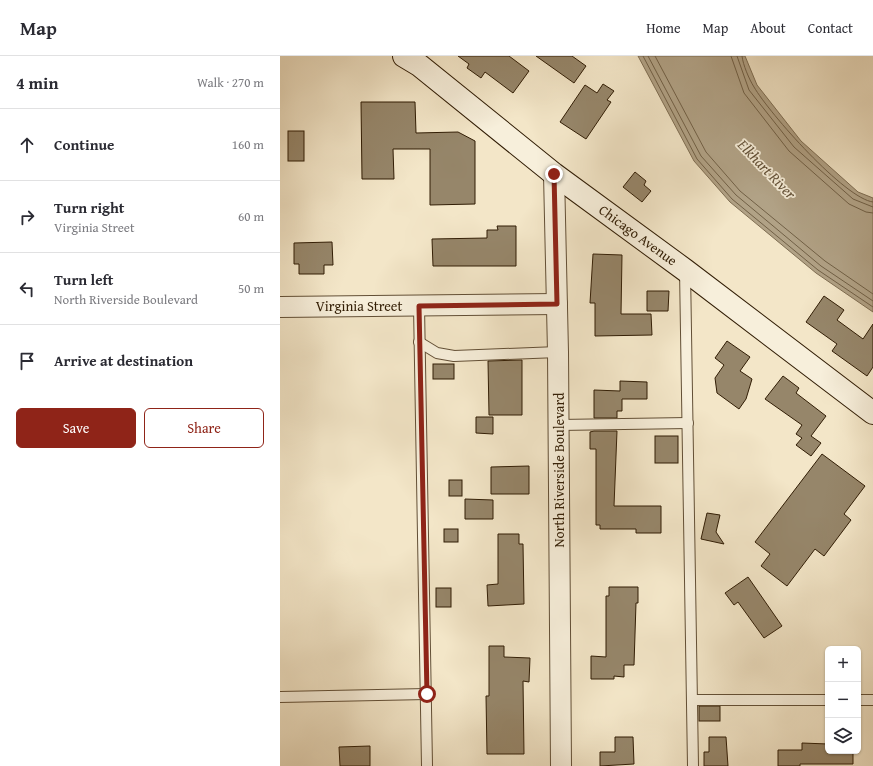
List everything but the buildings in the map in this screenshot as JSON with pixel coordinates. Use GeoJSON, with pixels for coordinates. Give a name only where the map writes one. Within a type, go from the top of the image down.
{"type":"FeatureCollection","features":[{"type":"Feature","properties":{"kind":"street","name":"Chicago Avenue"},"geometry":{"type":"LineString","coordinates":[[404,56],[419,65],[554,174],[685,270],[873,412]]}},
{"type":"Feature","properties":{"kind":"street","name":"North Riverside Boulevard"},"geometry":{"type":"LineString","coordinates":[[554,174],[559,424],[561,766]]}},
{"type":"Feature","properties":{"kind":"street","name":"Virginia Street"},"geometry":{"type":"LineString","coordinates":[[280,307],[557,304]]}},
{"type":"Feature","properties":{"kind":"lane"},"geometry":{"type":"LineString","coordinates":[[685,270],[693,766]]}},
{"type":"Feature","properties":{"kind":"lane"},"geometry":{"type":"LineString","coordinates":[[419,306],[427,694],[427,766]]}},
{"type":"Feature","properties":{"kind":"lane"},"geometry":{"type":"LineString","coordinates":[[420,342],[437,353],[454,356],[558,352]]}},
{"type":"Feature","properties":{"kind":"lane"},"geometry":{"type":"LineString","coordinates":[[559,424],[688,423]]}},
{"type":"Feature","properties":{"kind":"lane"},"geometry":{"type":"LineString","coordinates":[[280,697],[427,694]]}},
{"type":"Feature","properties":{"kind":"lane"},"geometry":{"type":"LineString","coordinates":[[692,700],[825,700]]}},
{"type":"Feature","properties":{"kind":"lane"},"geometry":{"type":"LineString","coordinates":[[861,700],[873,700]]}},
{"type":"Feature","properties":{"kind":"water","name":"Elkhart River"},"geometry":{"type":"Polygon","coordinates":[[[638,56],[745,56],[757,85],[801,141],[858,192],[873,198],[873,312],[816,273],[730,202],[694,161],[638,56]]]}},
{"type":"Feature","properties":{"kind":"route"},"geometry":{"type":"LineString","coordinates":[[427,694],[419,306],[557,304],[554,174]]}}]}
